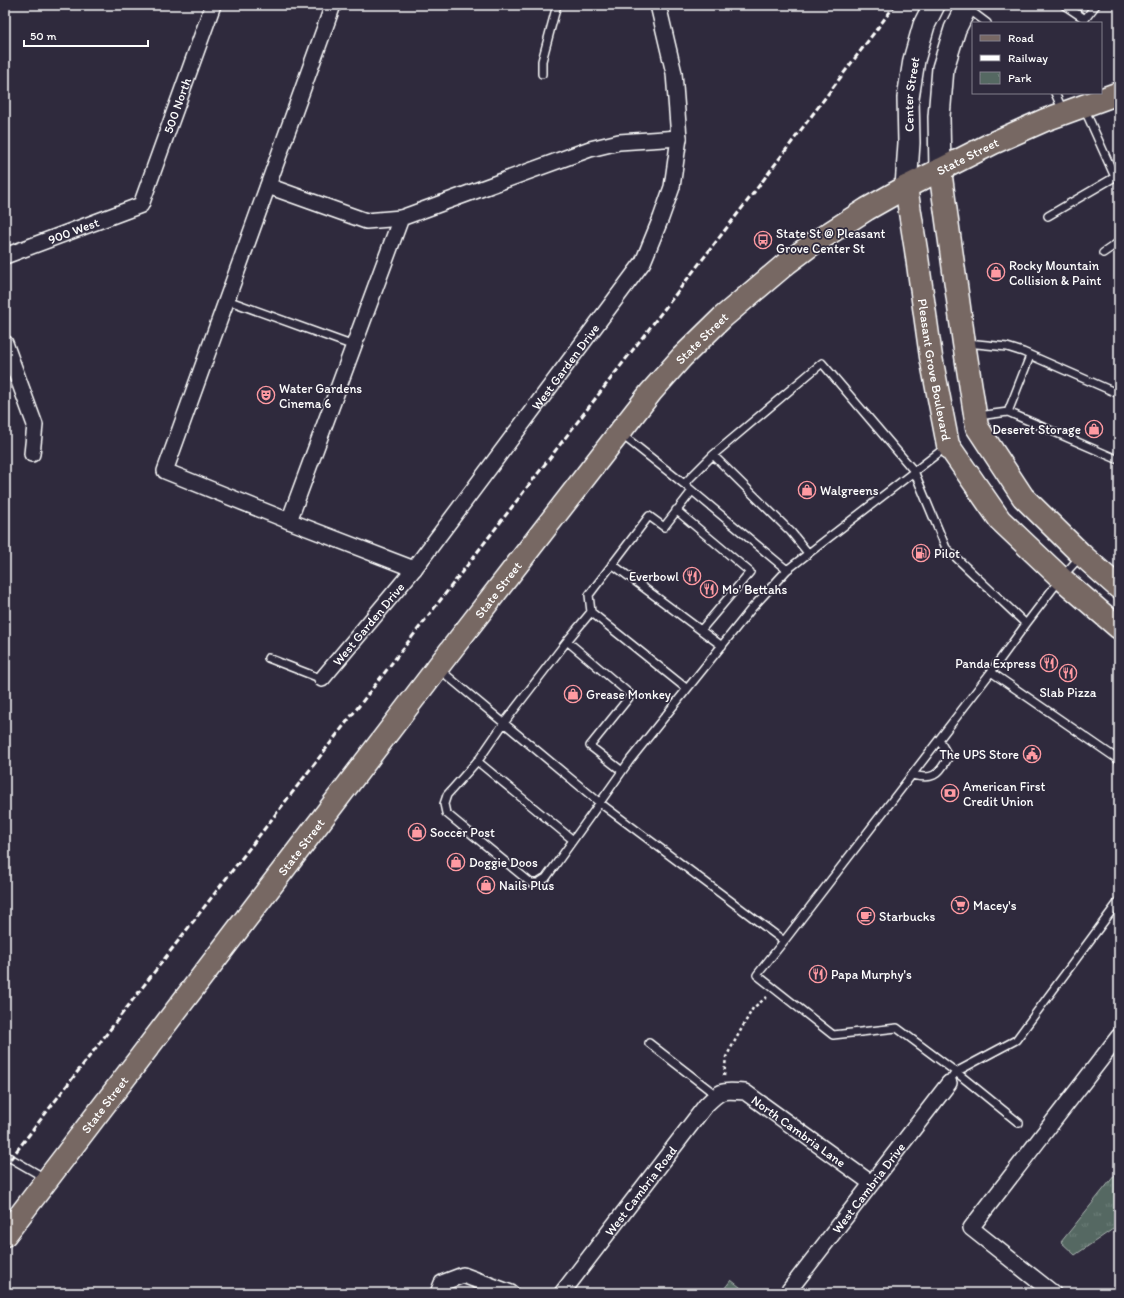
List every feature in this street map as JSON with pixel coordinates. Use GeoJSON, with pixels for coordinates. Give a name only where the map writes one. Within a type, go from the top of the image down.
{"type":"FeatureCollection","features":[{"type":"Feature","properties":{"kind":"main road","name":"Center Street"},"geometry":{"type":"LineString","coordinates":[[906,187],[909,143],[908,98],[914,60],[924,25],[934,5]]}},
{"type":"Feature","properties":{"kind":"main road","name":"Center Street"},"geometry":{"type":"LineString","coordinates":[[940,170],[939,117],[943,68],[955,29],[966,6]]}},
{"type":"Feature","properties":{"kind":"main road","name":"State Street"},"geometry":{"type":"LineString","coordinates":[[5,1235],[437,668],[651,392],[682,357],[757,286],[811,245],[867,209],[906,187],[993,143],[1109,93]]}},
{"type":"Feature","properties":{"kind":"main road"},"geometry":{"type":"LineString","coordinates":[[940,170],[964,343],[978,427],[1023,498],[1082,555],[1119,588]]}},
{"type":"Feature","properties":{"kind":"main road","name":"Pleasant Grove Boulevard"},"geometry":{"type":"LineString","coordinates":[[906,187],[915,238],[931,357],[948,445],[1000,520],[1061,578],[1119,628]]}},
{"type":"Feature","properties":{"kind":"street","name":"500 North"},"geometry":{"type":"LineString","coordinates":[[141,205],[213,5]]}},
{"type":"Feature","properties":{"kind":"street"},"geometry":{"type":"LineString","coordinates":[[333,5],[166,471],[289,521],[414,569]]}},
{"type":"Feature","properties":{"kind":"street","name":"West Garden Drive"},"geometry":{"type":"LineString","coordinates":[[322,679],[414,569],[643,262],[672,187],[679,138],[674,73],[658,5]]}},
{"type":"Feature","properties":{"kind":"street"},"geometry":{"type":"LineString","coordinates":[[268,186],[366,221],[401,218],[590,149],[620,142],[679,138]]}},
{"type":"Feature","properties":{"kind":"street","name":"900 West"},"geometry":{"type":"LineString","coordinates":[[5,256],[141,205]]}},
{"type":"Feature","properties":{"kind":"street"},"geometry":{"type":"LineString","coordinates":[[289,521],[401,218]]}},
{"type":"Feature","properties":{"kind":"street"},"geometry":{"type":"LineString","coordinates":[[5,343],[34,425],[32,454]]}},
{"type":"Feature","properties":{"kind":"street"},"geometry":{"type":"LineString","coordinates":[[1053,1293],[971,1228],[1119,1036]]}},
{"type":"Feature","properties":{"kind":"street","name":"West Cambria Drive"},"geometry":{"type":"LineString","coordinates":[[787,1293],[952,1077]]}},
{"type":"Feature","properties":{"kind":"street","name":"North Cambria Lane"},"geometry":{"type":"LineString","coordinates":[[719,1093],[746,1092],[871,1183]]}},
{"type":"Feature","properties":{"kind":"street","name":"West Cambria Road"},"geometry":{"type":"LineString","coordinates":[[562,1293],[706,1105],[719,1093]]}},
{"type":"Feature","properties":{"kind":"street"},"geometry":{"type":"LineString","coordinates":[[438,1293],[442,1283],[463,1275],[511,1293]]}},
{"type":"Feature","properties":{"kind":"lane"},"geometry":{"type":"LineString","coordinates":[[542,74],[542,61],[557,5]]}},
{"type":"Feature","properties":{"kind":"lane"},"geometry":{"type":"LineString","coordinates":[[1064,5],[1085,21],[1096,5]]}},
{"type":"Feature","properties":{"kind":"lane"},"geometry":{"type":"LineString","coordinates":[[966,6],[986,22]]}},
{"type":"Feature","properties":{"kind":"lane"},"geometry":{"type":"LineString","coordinates":[[1048,216],[1117,178],[1073,109],[1056,94]]}},
{"type":"Feature","properties":{"kind":"lane"},"geometry":{"type":"LineString","coordinates":[[1103,253],[1119,242]]}},
{"type":"Feature","properties":{"kind":"lane"},"geometry":{"type":"LineString","coordinates":[[227,300],[354,346]]}},
{"type":"Feature","properties":{"kind":"lane"},"geometry":{"type":"LineString","coordinates":[[964,343],[1007,347],[1119,394]]}},
{"type":"Feature","properties":{"kind":"lane"},"geometry":{"type":"LineString","coordinates":[[1008,412],[1030,356]]}},
{"type":"Feature","properties":{"kind":"lane"},"geometry":{"type":"LineString","coordinates":[[684,484],[713,455],[822,363],[914,470],[946,548],[1026,624]]}},
{"type":"Feature","properties":{"kind":"lane"},"geometry":{"type":"LineString","coordinates":[[976,416],[1008,412],[1119,460]]}},
{"type":"Feature","properties":{"kind":"lane"},"geometry":{"type":"LineString","coordinates":[[619,433],[684,484],[787,570]]}},
{"type":"Feature","properties":{"kind":"lane"},"geometry":{"type":"LineString","coordinates":[[591,612],[504,723],[477,761],[447,795],[444,804],[446,813],[531,883],[538,883],[546,878],[622,771],[752,608],[787,570],[948,445]]}},
{"type":"Feature","properties":{"kind":"lane"},"geometry":{"type":"LineString","coordinates":[[713,455],[790,532],[808,553]]}},
{"type":"Feature","properties":{"kind":"lane"},"geometry":{"type":"LineString","coordinates":[[687,689],[591,612],[589,595],[649,516],[664,527],[692,491]]}},
{"type":"Feature","properties":{"kind":"lane"},"geometry":{"type":"LineString","coordinates":[[676,510],[750,572],[701,630]]}},
{"type":"Feature","properties":{"kind":"lane"},"geometry":{"type":"LineString","coordinates":[[1019,1123],[952,1077],[897,1028],[833,1035],[757,975],[939,740],[1061,578],[1082,555]]}},
{"type":"Feature","properties":{"kind":"lane"},"geometry":{"type":"LineString","coordinates":[[612,564],[722,646]]}},
{"type":"Feature","properties":{"kind":"lane"},"geometry":{"type":"LineString","coordinates":[[567,641],[631,695],[590,746],[622,771]]}},
{"type":"Feature","properties":{"kind":"lane"},"geometry":{"type":"LineString","coordinates":[[268,658],[322,679]]}},
{"type":"Feature","properties":{"kind":"lane"},"geometry":{"type":"LineString","coordinates":[[437,668],[600,803],[784,941]]}},
{"type":"Feature","properties":{"kind":"lane"},"geometry":{"type":"LineString","coordinates":[[991,672],[1119,761]]}},
{"type":"Feature","properties":{"kind":"lane"},"geometry":{"type":"LineString","coordinates":[[912,775],[930,777],[941,769],[948,758],[946,750],[939,740]]}},
{"type":"Feature","properties":{"kind":"lane"},"geometry":{"type":"LineString","coordinates":[[477,761],[573,840]]}},
{"type":"Feature","properties":{"kind":"lane"},"geometry":{"type":"LineString","coordinates":[[952,1077],[1016,1040],[1119,902]]}},
{"type":"Feature","properties":{"kind":"lane"},"geometry":{"type":"LineString","coordinates":[[649,1043],[719,1093]]}},
{"type":"Feature","properties":{"kind":"lane"},"geometry":{"type":"LineString","coordinates":[[5,1155],[47,1179]]}},
{"type":"Feature","properties":{"kind":"path"},"geometry":{"type":"LineString","coordinates":[[719,1093],[726,1057],[753,1008],[766,997],[773,988]]}},
{"type":"Feature","properties":{"kind":"green space"},"geometry":{"type":"Polygon","coordinates":[[[1119,1170],[1119,1238],[1113,1229],[1075,1255],[1061,1242],[1119,1170]]]}},
{"type":"Feature","properties":{"kind":"green space"},"geometry":{"type":"Polygon","coordinates":[[[731,1280],[745,1291],[743,1293],[721,1293],[731,1280]]]}},
{"type":"Feature","properties":{"kind":"railway"},"geometry":{"type":"LineString","coordinates":[[5,1166],[752,195],[895,5]]}},
{"type":"Feature","properties":{"kind":"place","name":"State St @ Pleasant Grove Center St"},"geometry":{"type":"Point","coordinates":[763,240]}},
{"type":"Feature","properties":{"kind":"place","name":"Rocky Mountain Collision & Paint"},"geometry":{"type":"Point","coordinates":[996,272]}},
{"type":"Feature","properties":{"kind":"place","name":"Water Gardens Cinema 6"},"geometry":{"type":"Point","coordinates":[266,395]}},
{"type":"Feature","properties":{"kind":"place","name":"Deseret Storage"},"geometry":{"type":"Point","coordinates":[1094,429]}},
{"type":"Feature","properties":{"kind":"place","name":"Walgreens"},"geometry":{"type":"Point","coordinates":[807,490]}},
{"type":"Feature","properties":{"kind":"place","name":"Pilot"},"geometry":{"type":"Point","coordinates":[921,553]}},
{"type":"Feature","properties":{"kind":"place","name":"Everbowl"},"geometry":{"type":"Point","coordinates":[692,576]}},
{"type":"Feature","properties":{"kind":"place","name":"Mo' Bettahs"},"geometry":{"type":"Point","coordinates":[709,589]}},
{"type":"Feature","properties":{"kind":"place","name":"Panda Express"},"geometry":{"type":"Point","coordinates":[1049,663]}},
{"type":"Feature","properties":{"kind":"place","name":"Slab Pizza"},"geometry":{"type":"Point","coordinates":[1068,673]}},
{"type":"Feature","properties":{"kind":"place","name":"Grease Monkey"},"geometry":{"type":"Point","coordinates":[573,694]}},
{"type":"Feature","properties":{"kind":"place","name":"The UPS Store"},"geometry":{"type":"Point","coordinates":[1032,754]}},
{"type":"Feature","properties":{"kind":"place","name":"American First Credit Union"},"geometry":{"type":"Point","coordinates":[950,793]}},
{"type":"Feature","properties":{"kind":"place","name":"Soccer Post"},"geometry":{"type":"Point","coordinates":[417,832]}},
{"type":"Feature","properties":{"kind":"place","name":"Doggie Doos"},"geometry":{"type":"Point","coordinates":[456,862]}},
{"type":"Feature","properties":{"kind":"place","name":"Nails Plus"},"geometry":{"type":"Point","coordinates":[486,885]}},
{"type":"Feature","properties":{"kind":"place","name":"Macey's"},"geometry":{"type":"Point","coordinates":[960,905]}},
{"type":"Feature","properties":{"kind":"place","name":"Starbucks"},"geometry":{"type":"Point","coordinates":[866,916]}},
{"type":"Feature","properties":{"kind":"place","name":"Papa Murphy's"},"geometry":{"type":"Point","coordinates":[818,974]}}]}
